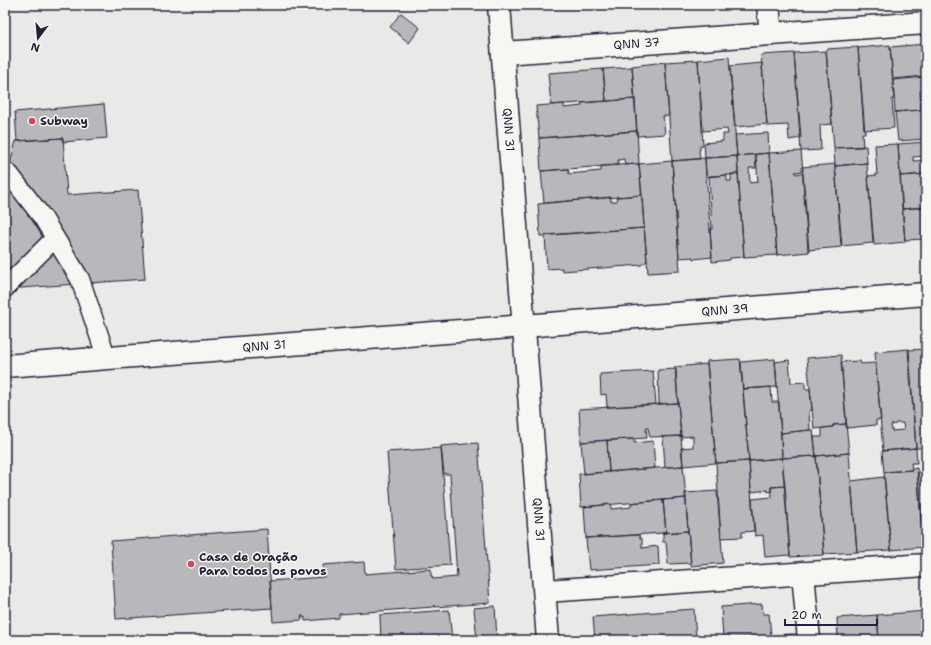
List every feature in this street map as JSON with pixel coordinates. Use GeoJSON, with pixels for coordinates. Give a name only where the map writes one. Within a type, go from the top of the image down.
{"type":"FeatureCollection","features":[{"type":"Feature","properties":{"kind":"street","name":"QNN 31"},"geometry":{"type":"LineString","coordinates":[[499,5],[548,640]]}},
{"type":"Feature","properties":{"kind":"street"},"geometry":{"type":"LineString","coordinates":[[768,5],[771,34]]}},
{"type":"Feature","properties":{"kind":"street","name":"QNN 37"},"geometry":{"type":"LineString","coordinates":[[503,53],[926,23]]}},
{"type":"Feature","properties":{"kind":"street","name":"QNN 39"},"geometry":{"type":"LineString","coordinates":[[524,326],[926,294]]}},
{"type":"Feature","properties":{"kind":"street","name":"QNN 31"},"geometry":{"type":"LineString","coordinates":[[5,366],[524,326]]}},
{"type":"Feature","properties":{"kind":"street"},"geometry":{"type":"LineString","coordinates":[[545,591],[926,565]]}},
{"type":"Feature","properties":{"kind":"street"},"geometry":{"type":"LineString","coordinates":[[803,573],[809,640]]}},
{"type":"Feature","properties":{"kind":"lane"},"geometry":{"type":"LineString","coordinates":[[7,173],[43,218],[80,280],[107,359]]}},
{"type":"Feature","properties":{"kind":"lane"},"geometry":{"type":"LineString","coordinates":[[7,287],[55,238]]}},
{"type":"Feature","properties":{"kind":"building"},"geometry":{"type":"Polygon","coordinates":[[[401,13],[420,28],[409,43],[390,27],[401,13]]]}},
{"type":"Feature","properties":{"kind":"building"},"geometry":{"type":"Polygon","coordinates":[[[926,44],[925,76],[893,79],[890,47],[926,44]]]}},
{"type":"Feature","properties":{"kind":"building"},"geometry":{"type":"Polygon","coordinates":[[[890,45],[894,99],[892,99],[894,128],[864,130],[858,48],[890,45]]]}},
{"type":"Feature","properties":{"kind":"building"},"geometry":{"type":"Polygon","coordinates":[[[858,47],[865,133],[862,133],[863,147],[834,148],[826,49],[858,47]]]}},
{"type":"Feature","properties":{"kind":"building"},"geometry":{"type":"Polygon","coordinates":[[[826,51],[832,124],[820,125],[821,150],[801,151],[794,53],[826,51]]]}},
{"type":"Feature","properties":{"kind":"building"},"geometry":{"type":"Polygon","coordinates":[[[794,53],[801,138],[789,140],[788,125],[767,126],[761,55],[794,53]]]}},
{"type":"Feature","properties":{"kind":"building"},"geometry":{"type":"Polygon","coordinates":[[[729,57],[737,156],[705,158],[704,143],[723,141],[723,134],[728,134],[727,129],[703,131],[698,60],[729,57]]]}},
{"type":"Feature","properties":{"kind":"building"},"geometry":{"type":"Polygon","coordinates":[[[698,60],[703,146],[700,146],[699,150],[700,159],[672,161],[665,62],[698,60]]]}},
{"type":"Feature","properties":{"kind":"building"},"geometry":{"type":"Polygon","coordinates":[[[665,62],[669,116],[663,116],[665,134],[637,136],[632,66],[665,62]]]}},
{"type":"Feature","properties":{"kind":"building"},"geometry":{"type":"Polygon","coordinates":[[[762,63],[767,124],[735,127],[730,66],[762,63]]]}},
{"type":"Feature","properties":{"kind":"building"},"geometry":{"type":"Polygon","coordinates":[[[632,67],[635,99],[606,101],[603,69],[632,67]]]}},
{"type":"Feature","properties":{"kind":"building"},"geometry":{"type":"Polygon","coordinates":[[[603,69],[606,101],[551,105],[548,73],[603,69]]]}},
{"type":"Feature","properties":{"kind":"building"},"geometry":{"type":"Polygon","coordinates":[[[923,76],[926,76],[926,107],[924,91],[920,91],[921,110],[895,112],[893,80],[924,77],[923,76]]]}},
{"type":"Feature","properties":{"kind":"building"},"geometry":{"type":"Polygon","coordinates":[[[635,99],[637,131],[539,138],[536,106],[564,104],[564,108],[582,106],[581,103],[635,99]]]}},
{"type":"Feature","properties":{"kind":"building"},"geometry":{"type":"Polygon","coordinates":[[[104,104],[107,138],[63,142],[63,138],[17,141],[15,112],[104,104]]]}},
{"type":"Feature","properties":{"kind":"building"},"geometry":{"type":"Polygon","coordinates":[[[926,110],[926,139],[898,141],[895,112],[926,110]]]}},
{"type":"Feature","properties":{"kind":"building"},"geometry":{"type":"Polygon","coordinates":[[[637,131],[639,164],[625,165],[624,159],[618,160],[618,165],[541,171],[539,138],[637,131]]]}},
{"type":"Feature","properties":{"kind":"building"},"geometry":{"type":"Polygon","coordinates":[[[768,133],[769,153],[737,156],[735,135],[768,133]]]}},
{"type":"Feature","properties":{"kind":"building"},"geometry":{"type":"Polygon","coordinates":[[[63,138],[67,195],[138,190],[145,279],[7,289],[5,260],[5,183],[16,141],[63,138]]]}},
{"type":"Feature","properties":{"kind":"building"},"geometry":{"type":"Polygon","coordinates":[[[926,142],[926,156],[913,157],[913,160],[926,160],[926,174],[900,176],[898,144],[926,142]]]}},
{"type":"Feature","properties":{"kind":"building"},"geometry":{"type":"Polygon","coordinates":[[[898,144],[905,242],[874,245],[868,176],[877,175],[875,145],[898,144]]]}},
{"type":"Feature","properties":{"kind":"building"},"geometry":{"type":"Polygon","coordinates":[[[866,146],[867,163],[835,166],[834,148],[866,146]]]}},
{"type":"Feature","properties":{"kind":"building"},"geometry":{"type":"Polygon","coordinates":[[[801,151],[803,171],[795,172],[796,174],[803,173],[809,252],[777,255],[769,153],[801,151]]]}},
{"type":"Feature","properties":{"kind":"building"},"geometry":{"type":"Polygon","coordinates":[[[769,153],[777,255],[744,257],[737,156],[769,153]],[[755,155],[756,168],[749,168],[750,183],[758,182],[755,155]]]}},
{"type":"Feature","properties":{"kind":"building"},"geometry":{"type":"Polygon","coordinates":[[[737,156],[738,174],[706,177],[705,158],[737,156]]]}},
{"type":"Feature","properties":{"kind":"building"},"geometry":{"type":"Polygon","coordinates":[[[705,158],[712,257],[693,259],[693,257],[679,258],[672,161],[705,158]]]}},
{"type":"Feature","properties":{"kind":"building"},"geometry":{"type":"Polygon","coordinates":[[[672,161],[680,271],[648,273],[639,164],[672,161]]]}},
{"type":"Feature","properties":{"kind":"building"},"geometry":{"type":"Polygon","coordinates":[[[867,163],[873,243],[841,246],[835,166],[867,163]]]}},
{"type":"Feature","properties":{"kind":"building"},"geometry":{"type":"Polygon","coordinates":[[[639,164],[642,195],[544,203],[541,171],[568,169],[569,174],[601,171],[601,166],[639,164]]]}},
{"type":"Feature","properties":{"kind":"building"},"geometry":{"type":"Polygon","coordinates":[[[835,164],[842,247],[808,250],[802,167],[835,164]]]}},
{"type":"Feature","properties":{"kind":"building"},"geometry":{"type":"Polygon","coordinates":[[[731,174],[738,174],[744,257],[712,262],[709,176],[727,175],[727,181],[731,181],[731,174]]]}},
{"type":"Feature","properties":{"kind":"building"},"geometry":{"type":"Polygon","coordinates":[[[926,174],[926,207],[902,209],[900,176],[926,174]]]}},
{"type":"Feature","properties":{"kind":"building"},"geometry":{"type":"Polygon","coordinates":[[[642,195],[644,228],[540,236],[538,204],[611,197],[611,202],[617,201],[616,197],[642,195]]]}},
{"type":"Feature","properties":{"kind":"building"},"geometry":{"type":"Polygon","coordinates":[[[926,207],[926,239],[905,240],[902,209],[926,207]]]}},
{"type":"Feature","properties":{"kind":"building"},"geometry":{"type":"Polygon","coordinates":[[[644,228],[647,261],[641,265],[562,271],[562,268],[547,269],[545,235],[644,228]]]}},
{"type":"Feature","properties":{"kind":"building"},"geometry":{"type":"Polygon","coordinates":[[[909,349],[916,448],[883,451],[875,352],[909,349]],[[903,423],[891,425],[892,431],[904,430],[903,423]]]}},
{"type":"Feature","properties":{"kind":"building"},"geometry":{"type":"Polygon","coordinates":[[[926,349],[926,448],[916,448],[908,350],[926,349]]]}},
{"type":"Feature","properties":{"kind":"building"},"geometry":{"type":"Polygon","coordinates":[[[841,355],[846,424],[814,429],[807,358],[841,355]]]}},
{"type":"Feature","properties":{"kind":"building"},"geometry":{"type":"Polygon","coordinates":[[[740,359],[749,461],[716,463],[707,361],[740,359]]]}},
{"type":"Feature","properties":{"kind":"building"},"geometry":{"type":"Polygon","coordinates":[[[775,359],[777,387],[743,389],[741,362],[775,359]]]}},
{"type":"Feature","properties":{"kind":"building"},"geometry":{"type":"Polygon","coordinates":[[[789,360],[791,383],[805,382],[805,389],[810,389],[812,410],[809,411],[810,430],[781,433],[775,362],[789,360]]]}},
{"type":"Feature","properties":{"kind":"building"},"geometry":{"type":"Polygon","coordinates":[[[860,361],[861,364],[875,363],[881,420],[876,420],[876,425],[847,428],[841,362],[860,361]]]}},
{"type":"Feature","properties":{"kind":"building"},"geometry":{"type":"Polygon","coordinates":[[[707,364],[716,463],[683,466],[681,448],[693,447],[693,436],[681,437],[675,367],[707,364]]]}},
{"type":"Feature","properties":{"kind":"building"},"geometry":{"type":"Polygon","coordinates":[[[676,369],[678,403],[659,404],[658,370],[676,369]]]}},
{"type":"Feature","properties":{"kind":"building"},"geometry":{"type":"Polygon","coordinates":[[[653,371],[656,404],[607,407],[606,394],[601,395],[600,374],[653,371]]]}},
{"type":"Feature","properties":{"kind":"building"},"geometry":{"type":"Polygon","coordinates":[[[771,387],[772,402],[779,402],[782,458],[749,461],[743,389],[771,387]]]}},
{"type":"Feature","properties":{"kind":"building"},"geometry":{"type":"Polygon","coordinates":[[[678,403],[681,436],[650,437],[648,428],[646,428],[647,438],[581,442],[579,409],[678,403]]]}},
{"type":"Feature","properties":{"kind":"building"},"geometry":{"type":"Polygon","coordinates":[[[846,424],[849,453],[816,456],[814,437],[822,437],[822,428],[846,424]]]}},
{"type":"Feature","properties":{"kind":"building"},"geometry":{"type":"Polygon","coordinates":[[[813,430],[816,456],[782,458],[781,433],[813,430]]]}},
{"type":"Feature","properties":{"kind":"building"},"geometry":{"type":"Polygon","coordinates":[[[681,436],[683,466],[665,467],[663,437],[681,436]]]}},
{"type":"Feature","properties":{"kind":"building"},"geometry":{"type":"Polygon","coordinates":[[[634,439],[634,443],[653,441],[655,468],[609,472],[607,440],[634,439]]]}},
{"type":"Feature","properties":{"kind":"building"},"geometry":{"type":"Polygon","coordinates":[[[607,440],[609,472],[584,474],[581,442],[607,440]]]}},
{"type":"Feature","properties":{"kind":"building"},"geometry":{"type":"Polygon","coordinates":[[[478,443],[490,603],[434,607],[434,605],[433,607],[339,614],[339,618],[305,621],[305,617],[303,618],[303,616],[301,616],[302,620],[273,622],[270,581],[324,577],[323,565],[364,562],[365,574],[431,569],[431,576],[433,579],[457,577],[450,474],[444,474],[441,446],[478,443]]]}},
{"type":"Feature","properties":{"kind":"building"},"geometry":{"type":"Polygon","coordinates":[[[441,448],[450,565],[396,569],[387,452],[441,448]]]}},
{"type":"Feature","properties":{"kind":"building"},"geometry":{"type":"Polygon","coordinates":[[[916,448],[917,463],[911,463],[912,470],[884,472],[882,451],[916,448]]]}},
{"type":"Feature","properties":{"kind":"building"},"geometry":{"type":"Polygon","coordinates":[[[849,453],[857,552],[824,554],[816,456],[849,453]]]}},
{"type":"Feature","properties":{"kind":"building"},"geometry":{"type":"Polygon","coordinates":[[[816,456],[824,555],[790,557],[782,458],[816,456]]]}},
{"type":"Feature","properties":{"kind":"building"},"geometry":{"type":"Polygon","coordinates":[[[782,458],[785,486],[771,487],[771,491],[768,492],[768,490],[751,492],[749,461],[782,458]]]}},
{"type":"Feature","properties":{"kind":"building"},"geometry":{"type":"Polygon","coordinates":[[[749,461],[754,531],[742,532],[742,537],[721,538],[716,463],[749,461]]]}},
{"type":"Feature","properties":{"kind":"building"},"geometry":{"type":"Polygon","coordinates":[[[683,466],[686,498],[581,507],[579,474],[683,466]]]}},
{"type":"Feature","properties":{"kind":"building"},"geometry":{"type":"Polygon","coordinates":[[[917,468],[923,547],[891,550],[884,472],[912,470],[911,469],[917,468]]]}},
{"type":"Feature","properties":{"kind":"building"},"geometry":{"type":"Polygon","coordinates":[[[923,470],[926,470],[926,547],[923,547],[918,472],[923,472],[923,470]]]}},
{"type":"Feature","properties":{"kind":"building"},"geometry":{"type":"Polygon","coordinates":[[[884,477],[891,550],[857,552],[851,481],[884,477]]]}},
{"type":"Feature","properties":{"kind":"building"},"geometry":{"type":"Polygon","coordinates":[[[785,486],[790,555],[765,557],[763,535],[755,536],[752,499],[772,497],[771,487],[785,486]]]}},
{"type":"Feature","properties":{"kind":"building"},"geometry":{"type":"Polygon","coordinates":[[[717,491],[723,563],[691,566],[685,493],[717,491]]]}},
{"type":"Feature","properties":{"kind":"building"},"geometry":{"type":"Polygon","coordinates":[[[686,498],[688,531],[663,533],[662,532],[666,532],[663,500],[686,498]]]}},
{"type":"Feature","properties":{"kind":"building"},"geometry":{"type":"Polygon","coordinates":[[[663,500],[666,532],[586,538],[584,507],[611,504],[611,509],[631,507],[631,503],[663,500]]]}},
{"type":"Feature","properties":{"kind":"building","name":"Casa de Oração Para todos os povos"},"geometry":{"type":"Polygon","coordinates":[[[267,529],[272,608],[116,619],[111,541],[267,529]]]}},
{"type":"Feature","properties":{"kind":"building"},"geometry":{"type":"Polygon","coordinates":[[[688,531],[691,563],[668,564],[666,542],[663,542],[663,533],[688,531]]]}},
{"type":"Feature","properties":{"kind":"building"},"geometry":{"type":"Polygon","coordinates":[[[639,535],[640,539],[642,539],[642,548],[658,546],[659,565],[589,570],[586,538],[639,535]]]}},
{"type":"Feature","properties":{"kind":"building"},"geometry":{"type":"Polygon","coordinates":[[[762,604],[763,614],[769,614],[771,636],[723,639],[721,607],[762,604]]]}},
{"type":"Feature","properties":{"kind":"building"},"geometry":{"type":"Polygon","coordinates":[[[495,606],[497,640],[477,640],[474,608],[495,606]]]}},
{"type":"Feature","properties":{"kind":"building"},"geometry":{"type":"Polygon","coordinates":[[[694,609],[696,640],[595,640],[593,617],[694,609]]]}},
{"type":"Feature","properties":{"kind":"building"},"geometry":{"type":"Polygon","coordinates":[[[449,610],[452,640],[381,640],[380,615],[449,610]]]}},
{"type":"Feature","properties":{"kind":"building"},"geometry":{"type":"Polygon","coordinates":[[[926,611],[926,640],[879,640],[877,615],[926,611]]]}},
{"type":"Feature","properties":{"kind":"building"},"geometry":{"type":"Polygon","coordinates":[[[877,615],[879,640],[838,640],[837,618],[877,615]]]}},
{"type":"Feature","properties":{"kind":"building"},"geometry":{"type":"Polygon","coordinates":[[[798,634],[798,640],[717,640],[798,634]]]}},
{"type":"Feature","properties":{"kind":"place","name":"Subway"},"geometry":{"type":"Point","coordinates":[32,121]}},
{"type":"Feature","properties":{"kind":"place","name":"Casa de Oração Para todos os povos"},"geometry":{"type":"Point","coordinates":[191,564]}}]}
